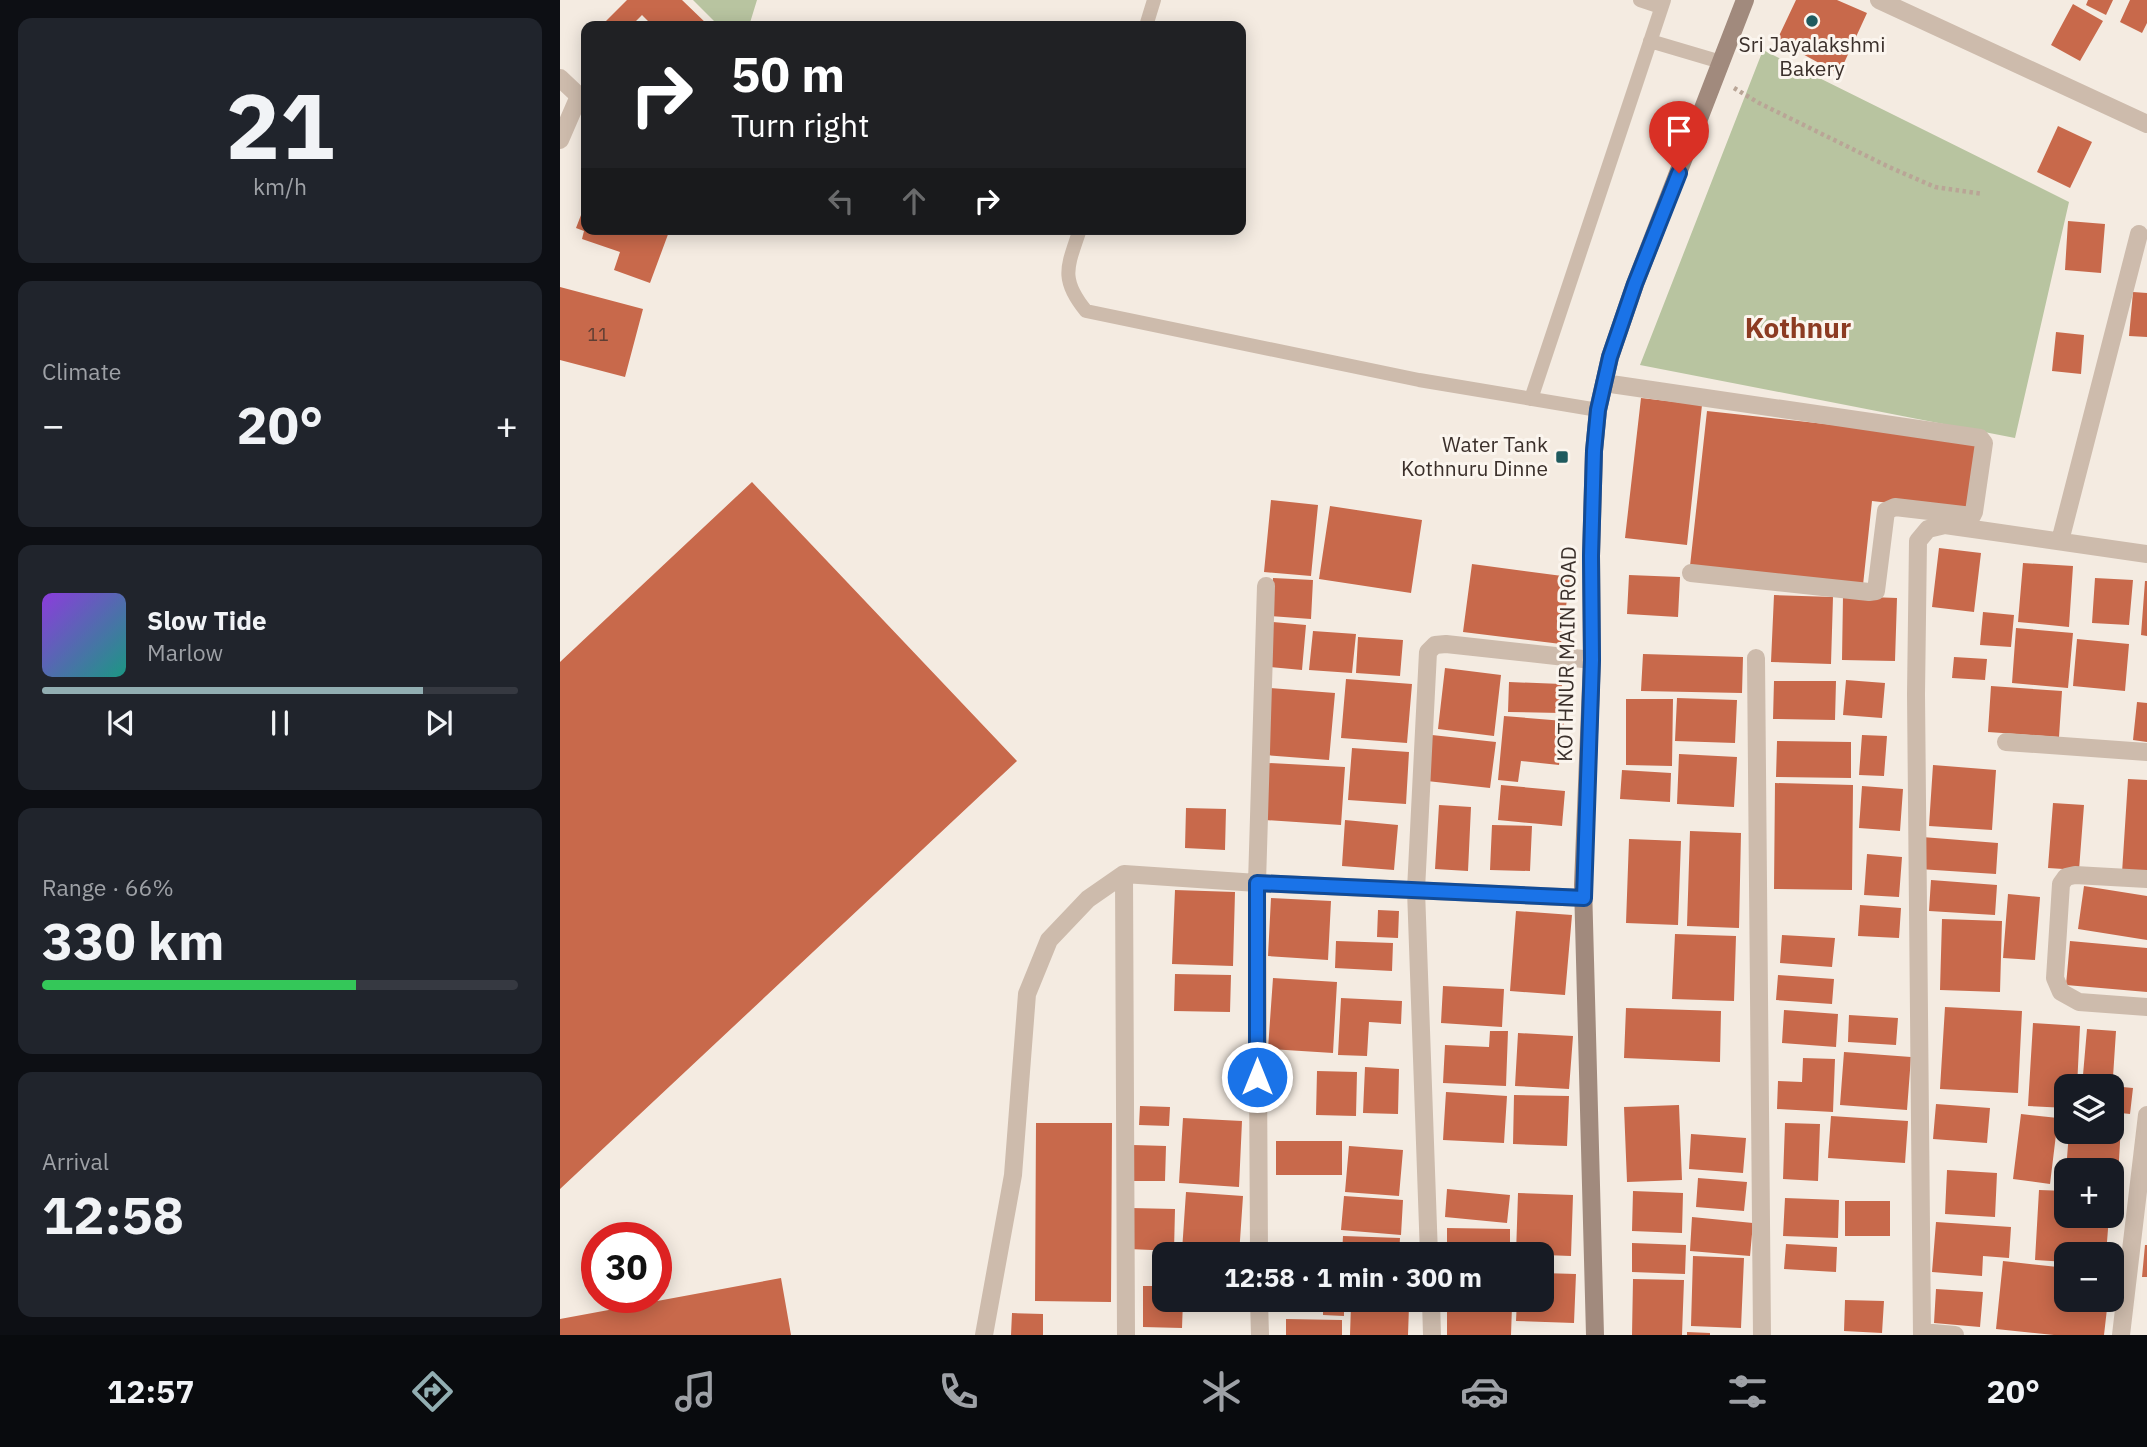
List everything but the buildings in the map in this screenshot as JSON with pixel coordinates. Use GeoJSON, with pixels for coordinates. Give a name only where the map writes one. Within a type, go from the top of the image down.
{"type":"FeatureCollection","features":[{"type":"Feature","properties":{"kind":"main road","name":"KOTHNUR MAIN ROAD"},"geometry":{"type":"LineString","coordinates":[[1595,1335],[1584,898],[1592,660],[1594,451],[1598,410],[1610,357],[1635,284],[1745,0]]}},
{"type":"Feature","properties":{"kind":"street"},"geometry":{"type":"LineString","coordinates":[[1879,0],[2147,124]]}},
{"type":"Feature","properties":{"kind":"street"},"geometry":{"type":"LineString","coordinates":[[560,78],[579,96],[560,140]]}},
{"type":"Feature","properties":{"kind":"street"},"geometry":{"type":"LineString","coordinates":[[2060,541],[2139,234]]}},
{"type":"Feature","properties":{"kind":"street"},"geometry":{"type":"LineString","coordinates":[[1604,383],[1980,438],[1984,443],[1972,516],[1895,507],[1886,511],[1876,591],[1690,573]]}},
{"type":"Feature","properties":{"kind":"street"},"geometry":{"type":"LineString","coordinates":[[1955,1335],[1922,1334],[1916,694],[1919,541],[1928,529],[1945,525],[2147,554]]}},
{"type":"Feature","properties":{"kind":"street"},"geometry":{"type":"LineString","coordinates":[[1259,1242],[1257,883],[1266,586]]}},
{"type":"Feature","properties":{"kind":"street"},"geometry":{"type":"LineString","coordinates":[[1429,1242],[1416,890],[1428,652],[1435,645],[1446,643],[1592,660]]}},
{"type":"Feature","properties":{"kind":"street"},"geometry":{"type":"LineString","coordinates":[[1756,658],[1762,1335]]}},
{"type":"Feature","properties":{"kind":"street"},"geometry":{"type":"LineString","coordinates":[[2006,742],[2147,752]]}},
{"type":"Feature","properties":{"kind":"street"},"geometry":{"type":"LineString","coordinates":[[1124,874],[1126,1335]]}},
{"type":"Feature","properties":{"kind":"street"},"geometry":{"type":"LineString","coordinates":[[984,1335],[1013,1175],[1027,994],[1049,940],[1088,899],[1124,874],[1584,898]]}},
{"type":"Feature","properties":{"kind":"street"},"geometry":{"type":"LineString","coordinates":[[2147,879],[2075,875],[2066,877],[2061,884],[2055,978],[2062,992],[2079,1002],[2147,1007]]}},
{"type":"Feature","properties":{"kind":"street"},"geometry":{"type":"LineString","coordinates":[[2120,1335],[2147,1115]]}},
{"type":"Feature","properties":{"kind":"street"},"geometry":{"type":"LineString","coordinates":[[1259,1312],[1260,1335]]}},
{"type":"Feature","properties":{"kind":"street"},"geometry":{"type":"LineString","coordinates":[[1431,1312],[1432,1335]]}},
{"type":"Feature","properties":{"kind":"lane"},"geometry":{"type":"LineString","coordinates":[[1148,21],[1154,0]]}},
{"type":"Feature","properties":{"kind":"lane"},"geometry":{"type":"LineString","coordinates":[[1531,399],[1662,3],[1640,0]]}},
{"type":"Feature","properties":{"kind":"lane"},"geometry":{"type":"LineString","coordinates":[[1650,41],[1718,70]]}},
{"type":"Feature","properties":{"kind":"lane"},"geometry":{"type":"LineString","coordinates":[[1078,235],[1068,268],[1072,293],[1086,311],[1419,380],[1598,410]]}},
{"type":"Feature","properties":{"kind":"path"},"geometry":{"type":"LineString","coordinates":[[1718,70],[1759,103],[1900,172],[1935,187],[1983,194]]}},
{"type":"Feature","properties":{"kind":"green space"},"geometry":{"type":"Polygon","coordinates":[[[693,0],[757,0],[751,21],[714,21],[693,0]]]}},
{"type":"Feature","properties":{"kind":"green space"},"geometry":{"type":"Polygon","coordinates":[[[1763,50],[2069,202],[2015,438],[1640,365],[1763,50]]]}},
{"type":"Feature","properties":{"kind":"place","name":"Sri Jayalakshmi Bakery"},"geometry":{"type":"Point","coordinates":[1812,21]}},
{"type":"Feature","properties":{"kind":"place","name":"Water Tank Kothnuru Dinne"},"geometry":{"type":"Point","coordinates":[1562,457]}},
{"type":"Feature","properties":{"kind":"district","name":"Kothnur"},"geometry":{"type":"Point","coordinates":[1798,328]}},
{"type":"Feature","properties":{"kind":"route"},"geometry":{"type":"LineString","coordinates":[[1257,1077],[1257,883],[1584,898],[1592,660],[1594,451],[1598,410],[1610,357],[1635,284],[1679,173]]}}]}
